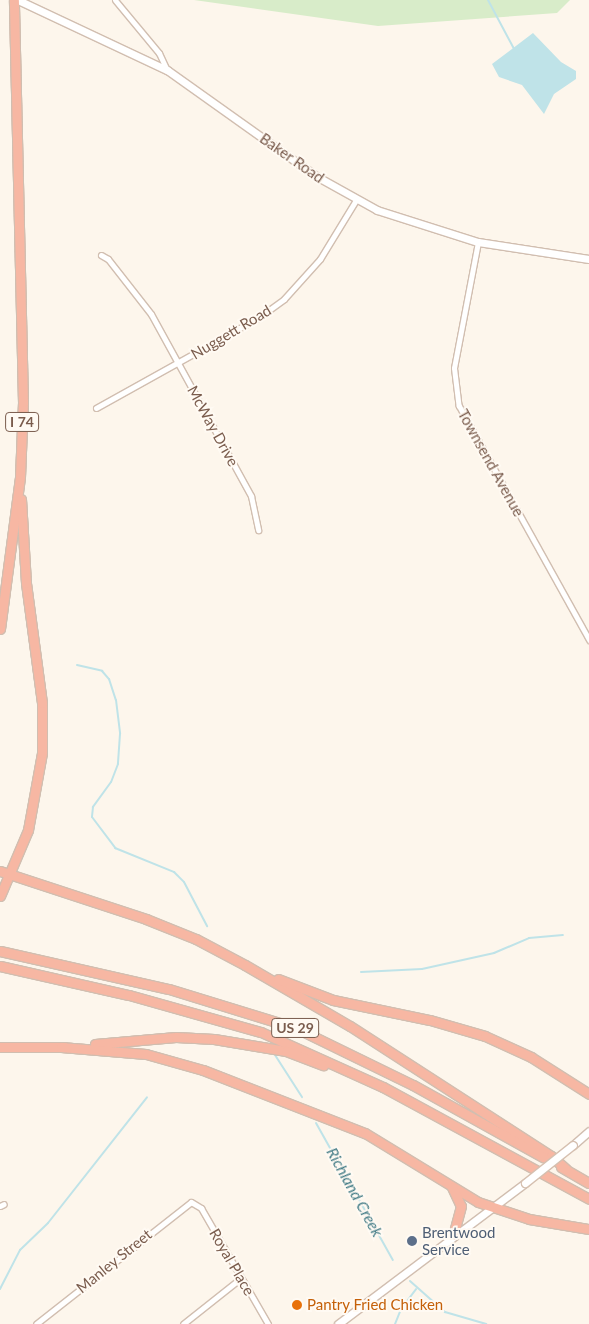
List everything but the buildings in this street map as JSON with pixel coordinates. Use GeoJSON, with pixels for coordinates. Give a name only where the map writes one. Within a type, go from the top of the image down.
{"type":"FeatureCollection","features":[{"type":"Feature","properties":{"kind":"highway","name":"I 74"},"geometry":{"type":"LineString","coordinates":[[0,629],[20,477],[23,402],[22,214],[14,0]]}},
{"type":"Feature","properties":{"kind":"highway"},"geometry":{"type":"LineString","coordinates":[[0,896],[28,830],[42,753],[42,703],[26,583],[20,477]]}},
{"type":"Feature","properties":{"kind":"highway"},"geometry":{"type":"LineString","coordinates":[[0,871],[146,919],[196,939],[350,1026],[551,1156],[566,1169]]}},
{"type":"Feature","properties":{"kind":"highway","name":"US 29"},"geometry":{"type":"LineString","coordinates":[[0,951],[169,989],[296,1028],[413,1086],[589,1183]]}},
{"type":"Feature","properties":{"kind":"highway"},"geometry":{"type":"LineString","coordinates":[[245,965],[333,1000],[430,1020],[485,1036],[531,1057],[589,1094]]}},
{"type":"Feature","properties":{"kind":"highway","name":"US 29"},"geometry":{"type":"LineString","coordinates":[[0,966],[197,1012],[261,1032],[359,1075],[589,1199]]}},
{"type":"Feature","properties":{"kind":"highway"},"geometry":{"type":"LineString","coordinates":[[61,1047],[176,1038],[214,1039],[286,1051],[338,1071],[359,1075]]}},
{"type":"Feature","properties":{"kind":"highway"},"geometry":{"type":"LineString","coordinates":[[0,1046],[61,1047],[146,1054],[203,1070],[365,1133],[415,1161],[450,1185],[492,1208],[541,1222],[589,1229]]}},
{"type":"Feature","properties":{"kind":"highway"},"geometry":{"type":"LineString","coordinates":[[450,1185],[461,1206],[453,1235]]}},
{"type":"Feature","properties":{"kind":"street","name":"Baker Road"},"geometry":{"type":"LineString","coordinates":[[18,0],[167,70],[302,166],[356,200],[404,221],[478,242],[589,259]]}},
{"type":"Feature","properties":{"kind":"street"},"geometry":{"type":"LineString","coordinates":[[115,0],[163,59],[167,70]]}},
{"type":"Feature","properties":{"kind":"street","name":"Nuggett Road"},"geometry":{"type":"LineString","coordinates":[[96,408],[258,318],[284,299],[320,259],[356,200]]}},
{"type":"Feature","properties":{"kind":"street","name":"Townsend Avenue"},"geometry":{"type":"LineString","coordinates":[[478,242],[454,368],[458,402],[589,640]]}},
{"type":"Feature","properties":{"kind":"street","name":"McWay Drive"},"geometry":{"type":"LineString","coordinates":[[101,255],[108,259],[151,314],[179,363],[251,496],[258,530]]}},
{"type":"Feature","properties":{"kind":"street"},"geometry":{"type":"LineString","coordinates":[[338,1324],[453,1235],[525,1183],[589,1132]]}},
{"type":"Feature","properties":{"kind":"street","name":"Royal Place"},"geometry":{"type":"LineString","coordinates":[[194,1202],[201,1208],[268,1324]]}},
{"type":"Feature","properties":{"kind":"street","name":"Manley Street"},"geometry":{"type":"LineString","coordinates":[[36,1324],[185,1204],[194,1202]]}},
{"type":"Feature","properties":{"kind":"street"},"geometry":{"type":"LineString","coordinates":[[183,1324],[241,1278]]}},
{"type":"Feature","properties":{"kind":"green space"},"geometry":{"type":"Polygon","coordinates":[[[194,0],[570,0],[557,13],[378,26],[194,0]]]}},
{"type":"Feature","properties":{"kind":"water"},"geometry":{"type":"Polygon","coordinates":[[[533,33],[561,62],[576,71],[576,79],[554,94],[544,114],[522,85],[499,77],[492,64],[533,33]]]}},
{"type":"Feature","properties":{"kind":"waterway"},"geometry":{"type":"LineString","coordinates":[[488,0],[514,49]]}},
{"type":"Feature","properties":{"kind":"waterway","name":"Richland Creek"},"geometry":{"type":"LineString","coordinates":[[77,665],[102,671],[109,679],[116,700],[120,734],[118,764],[111,782],[93,807],[92,817],[115,848],[174,872],[184,882],[207,926]]}},
{"type":"Feature","properties":{"kind":"waterway"},"geometry":{"type":"LineString","coordinates":[[361,972],[422,969],[494,953],[529,938],[563,935]]}},
{"type":"Feature","properties":{"kind":"waterway","name":"Richland Creek"},"geometry":{"type":"LineString","coordinates":[[275,1055],[302,1097]]}},
{"type":"Feature","properties":{"kind":"waterway"},"geometry":{"type":"LineString","coordinates":[[0,1289],[20,1250],[48,1223],[147,1097]]}},
{"type":"Feature","properties":{"kind":"waterway","name":"Richland Creek"},"geometry":{"type":"LineString","coordinates":[[316,1123],[393,1260]]}},
{"type":"Feature","properties":{"kind":"waterway","name":"Richland Creek"},"geometry":{"type":"LineString","coordinates":[[410,1281],[445,1312],[486,1324]]}},
{"type":"Feature","properties":{"kind":"waterway"},"geometry":{"type":"LineString","coordinates":[[395,1324],[401,1309],[416,1289]]}},
{"type":"Feature","properties":{"kind":"place","name":"Brentwood Service"},"geometry":{"type":"Point","coordinates":[412,1241]}},
{"type":"Feature","properties":{"kind":"place","name":"Pantry Fried Chicken"},"geometry":{"type":"Point","coordinates":[297,1305]}}]}
